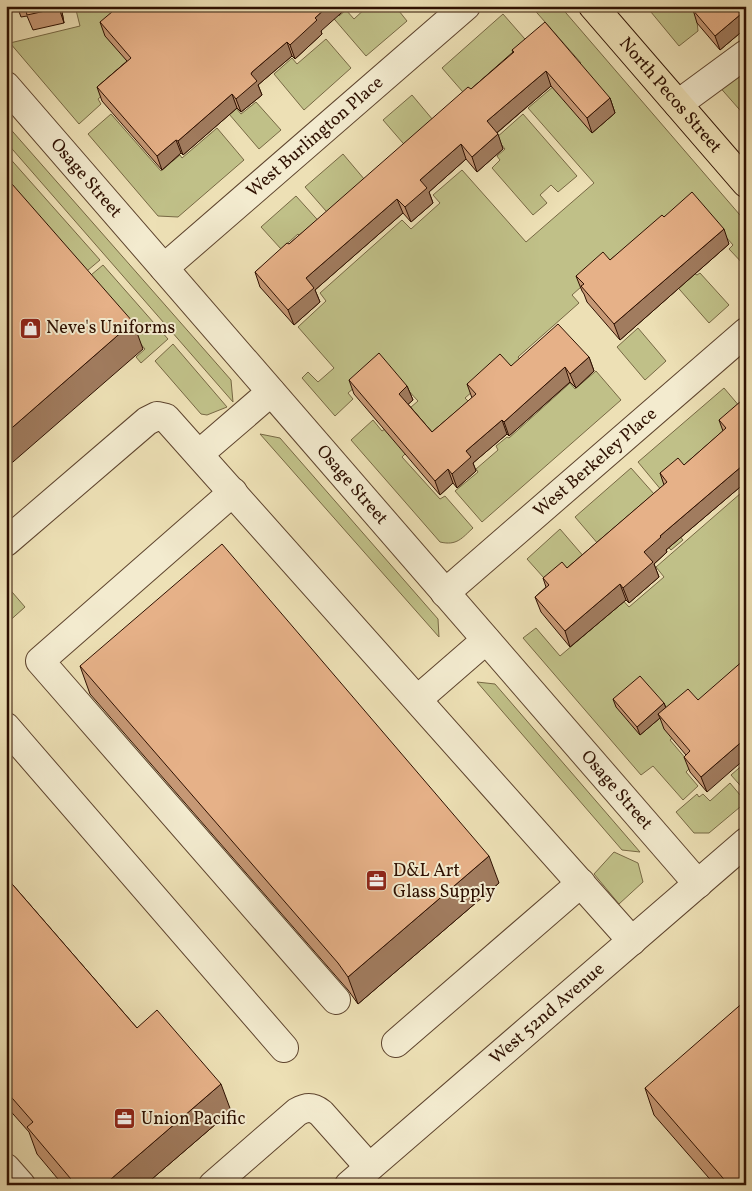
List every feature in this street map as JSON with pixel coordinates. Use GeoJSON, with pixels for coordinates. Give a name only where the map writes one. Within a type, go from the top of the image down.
{"type":"FeatureCollection","features":[{"type":"Feature","properties":{"kind":"main road","name":"North Pecos Street"},"geometry":{"type":"LineString","coordinates":[[593,6],[746,184]]}},
{"type":"Feature","properties":{"kind":"street","name":"West Burlington Place"},"geometry":{"type":"LineString","coordinates":[[164,268],[466,6]]}},
{"type":"Feature","properties":{"kind":"street"},"geometry":{"type":"LineString","coordinates":[[678,104],[746,54]]}},
{"type":"Feature","properties":{"kind":"street","name":"Osage Street"},"geometry":{"type":"LineString","coordinates":[[6,86],[698,884]]}},
{"type":"Feature","properties":{"kind":"street","name":"West Berkeley Place"},"geometry":{"type":"LineString","coordinates":[[445,593],[746,332]]}},
{"type":"Feature","properties":{"kind":"street"},"geometry":{"type":"LineString","coordinates":[[199,454],[271,392]]}},
{"type":"Feature","properties":{"kind":"street"},"geometry":{"type":"LineString","coordinates":[[6,542],[151,418],[161,416],[166,418],[632,941]]}},
{"type":"Feature","properties":{"kind":"street"},"geometry":{"type":"LineString","coordinates":[[233,492],[40,661],[336,1000]]}},
{"type":"Feature","properties":{"kind":"street"},"geometry":{"type":"LineString","coordinates":[[418,699],[486,640]]}},
{"type":"Feature","properties":{"kind":"street"},"geometry":{"type":"LineString","coordinates":[[6,727],[284,1048]]}},
{"type":"Feature","properties":{"kind":"street","name":"West 52nd Avenue"},"geometry":{"type":"LineString","coordinates":[[364,1177],[746,842]]}},
{"type":"Feature","properties":{"kind":"street"},"geometry":{"type":"LineString","coordinates":[[396,1043],[581,883]]}},
{"type":"Feature","properties":{"kind":"street"},"geometry":{"type":"LineString","coordinates":[[213,1185],[297,1112],[307,1108],[321,1112],[364,1177]]}},
{"type":"Feature","properties":{"kind":"street"},"geometry":{"type":"LineString","coordinates":[[6,1168],[21,1185]]}},
{"type":"Feature","properties":{"kind":"green space"},"geometry":{"type":"Polygon","coordinates":[[[75,6],[159,6],[141,50],[125,75],[98,99],[101,104],[79,124],[10,43],[80,26],[75,6]]]}},
{"type":"Feature","properties":{"kind":"green space"},"geometry":{"type":"Polygon","coordinates":[[[323,6],[330,6],[339,16],[346,10],[354,19],[368,6],[395,6],[407,21],[366,56],[323,6]]]}},
{"type":"Feature","properties":{"kind":"green space"},"geometry":{"type":"Polygon","coordinates":[[[531,6],[560,6],[746,222],[746,267],[729,249],[733,245],[697,204],[636,238],[572,295],[579,303],[518,357],[551,395],[542,403],[506,362],[465,398],[474,407],[438,439],[387,428],[418,401],[383,363],[348,393],[353,399],[335,416],[302,378],[308,372],[318,382],[334,368],[298,327],[326,301],[320,293],[402,220],[411,229],[440,203],[433,195],[462,170],[526,242],[594,183],[528,108],[581,63],[531,6]]]}},
{"type":"Feature","properties":{"kind":"green space"},"geometry":{"type":"Polygon","coordinates":[[[646,6],[673,6],[675,9],[678,6],[703,6],[697,21],[698,31],[679,46],[646,6]]]}},
{"type":"Feature","properties":{"kind":"green space"},"geometry":{"type":"Polygon","coordinates":[[[503,14],[531,46],[469,99],[442,68],[503,14]]]}},
{"type":"Feature","properties":{"kind":"green space"},"geometry":{"type":"Polygon","coordinates":[[[326,39],[351,68],[304,110],[274,74],[292,58],[297,64],[326,39]]]}},
{"type":"Feature","properties":{"kind":"green space"},"geometry":{"type":"Polygon","coordinates":[[[746,63],[746,117],[717,84],[746,63]]]}},
{"type":"Feature","properties":{"kind":"green space"},"geometry":{"type":"Polygon","coordinates":[[[412,95],[438,126],[409,150],[383,120],[412,95]]]}},
{"type":"Feature","properties":{"kind":"green space"},"geometry":{"type":"Polygon","coordinates":[[[256,102],[281,130],[259,149],[229,114],[236,108],[241,114],[256,102]]]}},
{"type":"Feature","properties":{"kind":"green space"},"geometry":{"type":"Polygon","coordinates":[[[111,114],[161,171],[180,155],[182,158],[217,128],[244,160],[178,217],[158,216],[88,134],[111,114]]]}},
{"type":"Feature","properties":{"kind":"green space"},"geometry":{"type":"Polygon","coordinates":[[[523,114],[577,176],[558,192],[551,185],[540,195],[547,203],[533,215],[492,168],[500,160],[497,156],[505,149],[496,138],[523,114]]]}},
{"type":"Feature","properties":{"kind":"green space"},"geometry":{"type":"Polygon","coordinates":[[[6,124],[231,380],[233,402],[6,142],[6,124]]]}},
{"type":"Feature","properties":{"kind":"green space"},"geometry":{"type":"Polygon","coordinates":[[[6,154],[100,260],[81,276],[6,191],[6,154]]]}},
{"type":"Feature","properties":{"kind":"green space"},"geometry":{"type":"Polygon","coordinates":[[[343,154],[370,186],[333,219],[305,187],[343,154]]]}},
{"type":"Feature","properties":{"kind":"green space"},"geometry":{"type":"Polygon","coordinates":[[[296,196],[324,227],[333,274],[298,234],[281,249],[261,227],[296,196]]]}},
{"type":"Feature","properties":{"kind":"green space"},"geometry":{"type":"Polygon","coordinates":[[[644,249],[697,275],[700,273],[729,305],[709,323],[644,249]]]}},
{"type":"Feature","properties":{"kind":"green space"},"geometry":{"type":"Polygon","coordinates":[[[103,265],[168,339],[141,363],[136,357],[145,349],[85,280],[103,265]]]}},
{"type":"Feature","properties":{"kind":"green space"},"geometry":{"type":"Polygon","coordinates":[[[638,328],[666,361],[645,380],[617,347],[638,328]]]}},
{"type":"Feature","properties":{"kind":"green space"},"geometry":{"type":"Polygon","coordinates":[[[173,344],[227,407],[207,415],[201,414],[155,361],[173,344]]]}},
{"type":"Feature","properties":{"kind":"green space"},"geometry":{"type":"Polygon","coordinates":[[[596,371],[621,400],[482,522],[455,491],[478,472],[476,469],[498,450],[496,446],[507,437],[509,438],[570,383],[575,389],[596,371]]]}},
{"type":"Feature","properties":{"kind":"green space"},"geometry":{"type":"Polygon","coordinates":[[[724,388],[746,414],[662,491],[638,462],[724,388]]]}},
{"type":"Feature","properties":{"kind":"green space"},"geometry":{"type":"Polygon","coordinates":[[[373,420],[382,431],[385,429],[406,453],[402,457],[440,499],[445,496],[473,528],[462,538],[451,543],[440,542],[351,440],[373,420]]]}},
{"type":"Feature","properties":{"kind":"green space"},"geometry":{"type":"Polygon","coordinates":[[[260,434],[280,438],[438,619],[439,637],[260,434]]]}},
{"type":"Feature","properties":{"kind":"green space"},"geometry":{"type":"Polygon","coordinates":[[[631,468],[662,503],[656,508],[683,540],[671,550],[643,519],[599,545],[575,517],[631,468]]]}},
{"type":"Feature","properties":{"kind":"green space"},"geometry":{"type":"Polygon","coordinates":[[[741,493],[746,498],[746,675],[670,740],[692,766],[686,772],[698,786],[683,800],[653,766],[641,775],[523,638],[536,628],[560,656],[594,627],[589,620],[618,595],[629,607],[664,577],[656,567],[741,493]]]}},
{"type":"Feature","properties":{"kind":"green space"},"geometry":{"type":"Polygon","coordinates":[[[560,529],[616,594],[552,587],[527,559],[560,529]]]}},
{"type":"Feature","properties":{"kind":"green space"},"geometry":{"type":"Polygon","coordinates":[[[6,585],[25,607],[6,624],[6,585]]]}},
{"type":"Feature","properties":{"kind":"green space"},"geometry":{"type":"Polygon","coordinates":[[[477,682],[495,684],[640,852],[622,850],[477,682]]]}},
{"type":"Feature","properties":{"kind":"green space"},"geometry":{"type":"Polygon","coordinates":[[[746,762],[746,792],[731,775],[746,762]]]}},
{"type":"Feature","properties":{"kind":"green space"},"geometry":{"type":"Polygon","coordinates":[[[730,783],[746,802],[709,833],[694,833],[676,812],[697,794],[699,797],[703,794],[710,801],[730,783]]]}},
{"type":"Feature","properties":{"kind":"green space"},"geometry":{"type":"Polygon","coordinates":[[[614,852],[638,863],[643,882],[619,904],[594,874],[614,852]]]}},
{"type":"Feature","properties":{"kind":"building"},"geometry":{"type":"Polygon","coordinates":[[[25,6],[58,6],[59,8],[27,15],[25,6]]]}},
{"type":"Feature","properties":{"kind":"building"},"geometry":{"type":"Polygon","coordinates":[[[119,6],[328,6],[315,18],[317,20],[290,45],[287,42],[252,72],[251,74],[257,81],[236,99],[232,94],[178,141],[176,140],[157,156],[97,87],[131,58],[100,22],[119,6]]]}},
{"type":"Feature","properties":{"kind":"building"},"geometry":{"type":"Polygon","coordinates":[[[696,6],[734,6],[741,14],[715,36],[692,9],[696,6]]]}},
{"type":"Feature","properties":{"kind":"building"},"geometry":{"type":"Polygon","coordinates":[[[545,22],[610,98],[587,118],[546,71],[487,121],[498,134],[472,157],[461,144],[420,180],[427,188],[405,207],[397,199],[306,278],[314,288],[288,310],[255,272],[468,87],[471,89],[514,52],[512,50],[545,22]]]}},
{"type":"Feature","properties":{"kind":"building"},"geometry":{"type":"Polygon","coordinates":[[[12,184],[133,322],[6,433],[6,189],[12,184]]]}},
{"type":"Feature","properties":{"kind":"building"},"geometry":{"type":"Polygon","coordinates":[[[692,192],[724,229],[614,324],[581,286],[584,284],[576,276],[603,252],[610,260],[692,192]]]}},
{"type":"Feature","properties":{"kind":"building"},"geometry":{"type":"Polygon","coordinates":[[[558,324],[589,357],[570,374],[565,367],[504,422],[502,420],[466,451],[471,457],[452,474],[448,469],[435,481],[349,380],[379,353],[407,386],[399,394],[432,432],[476,394],[467,384],[500,354],[511,366],[558,324]]]}},
{"type":"Feature","properties":{"kind":"building"},"geometry":{"type":"Polygon","coordinates":[[[741,401],[746,407],[746,471],[742,466],[660,536],[644,552],[653,562],[623,588],[620,584],[565,631],[535,597],[549,585],[543,578],[562,562],[567,568],[667,482],[660,473],[678,458],[684,465],[726,428],[719,420],[741,401]]]}},
{"type":"Feature","properties":{"kind":"building"},"geometry":{"type":"Polygon","coordinates":[[[222,544],[489,856],[348,977],[338,963],[80,666],[222,544]]]}},
{"type":"Feature","properties":{"kind":"building"},"geometry":{"type":"Polygon","coordinates":[[[745,659],[746,738],[701,777],[684,757],[690,751],[658,714],[688,689],[698,700],[745,659]]]}},
{"type":"Feature","properties":{"kind":"building"},"geometry":{"type":"Polygon","coordinates":[[[640,676],[664,703],[637,727],[613,699],[640,676]]]}},
{"type":"Feature","properties":{"kind":"building"},"geometry":{"type":"Polygon","coordinates":[[[6,877],[137,1028],[157,1010],[221,1084],[104,1185],[76,1185],[27,1127],[33,1122],[6,1091],[6,877]]]}},
{"type":"Feature","properties":{"kind":"building"},"geometry":{"type":"Polygon","coordinates":[[[746,1000],[746,1185],[729,1185],[645,1088],[746,1000]]]}},
{"type":"Feature","properties":{"kind":"place","name":"Neve's Uniforms"},"geometry":{"type":"Point","coordinates":[30,328]}},
{"type":"Feature","properties":{"kind":"place","name":"D&L Art Glass Supply"},"geometry":{"type":"Point","coordinates":[377,881]}},
{"type":"Feature","properties":{"kind":"place","name":"Union Pacific"},"geometry":{"type":"Point","coordinates":[125,1119]}}]}
